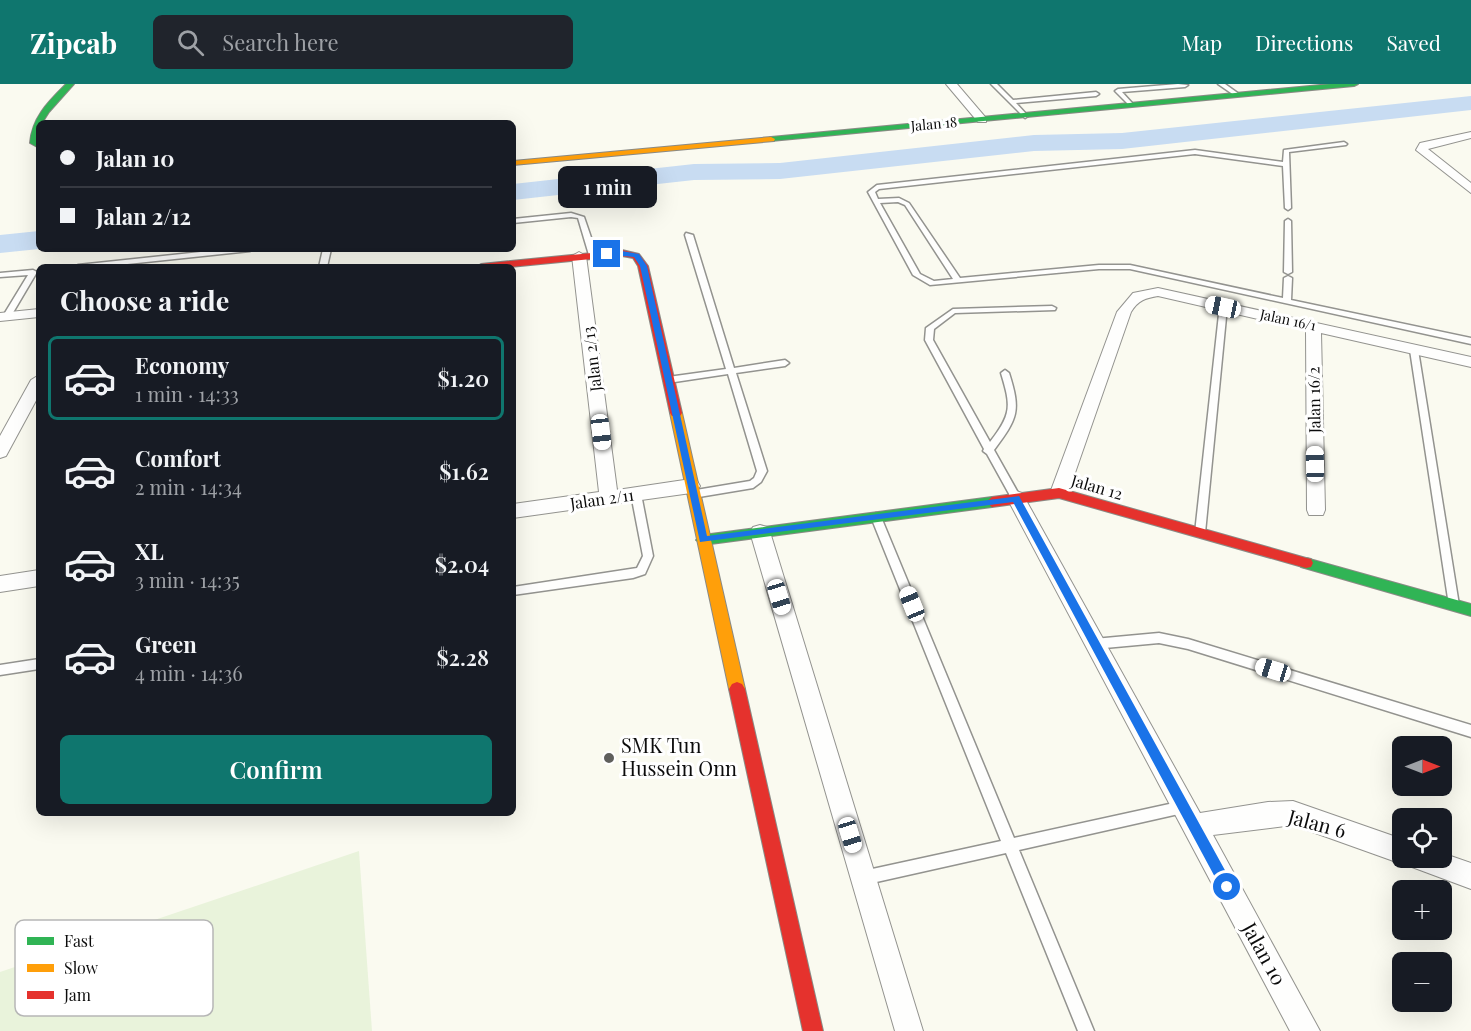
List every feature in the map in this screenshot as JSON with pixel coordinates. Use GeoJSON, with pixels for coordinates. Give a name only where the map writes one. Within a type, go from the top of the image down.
{"type":"FeatureCollection","features":[{"type":"Feature","properties":{"kind":"street"},"geometry":{"type":"LineString","coordinates":[[39,120],[70,84]]}},
{"type":"Feature","properties":{"kind":"street"},"geometry":{"type":"LineString","coordinates":[[951,84],[982,120]]}},
{"type":"Feature","properties":{"kind":"street","name":"Jalan 18"},"geometry":{"type":"LineString","coordinates":[[516,163],[1025,116],[1310,86],[1354,84]]}},
{"type":"Feature","properties":{"kind":"street"},"geometry":{"type":"LineString","coordinates":[[36,124],[32,133],[36,145]]}},
{"type":"Feature","properties":{"kind":"street"},"geometry":{"type":"LineString","coordinates":[[1471,135],[1424,145],[1422,150],[1471,189]]}},
{"type":"Feature","properties":{"kind":"street"},"geometry":{"type":"LineString","coordinates":[[514,264],[622,253],[636,256],[643,266],[813,1031]]}},
{"type":"Feature","properties":{"kind":"street","name":"Jalan 2/13"},"geometry":{"type":"LineString","coordinates":[[586,256],[609,498]]}},
{"type":"Feature","properties":{"kind":"street","name":"Jalan 16/1"},"geometry":{"type":"LineString","coordinates":[[1059,493],[1128,302],[1138,294],[1158,292],[1471,362]]}},
{"type":"Feature","properties":{"kind":"street"},"geometry":{"type":"LineString","coordinates":[[3,316],[36,313]]}},
{"type":"Feature","properties":{"kind":"street","name":"Jalan 16/2"},"geometry":{"type":"LineString","coordinates":[[1313,326],[1316,510]]}},
{"type":"Feature","properties":{"kind":"street"},"geometry":{"type":"LineString","coordinates":[[0,452],[36,386]]}},
{"type":"Feature","properties":{"kind":"street","name":"Jalan 2/11"},"geometry":{"type":"LineString","coordinates":[[516,511],[636,494],[692,490]]}},
{"type":"Feature","properties":{"kind":"street","name":"Jalan 12"},"geometry":{"type":"LineString","coordinates":[[704,540],[1059,493],[1471,610]]}},
{"type":"Feature","properties":{"kind":"street","name":"Jalan 10"},"geometry":{"type":"LineString","coordinates":[[1016,498],[1306,1031]]}},
{"type":"Feature","properties":{"kind":"street"},"geometry":{"type":"LineString","coordinates":[[760,532],[909,1031]]}},
{"type":"Feature","properties":{"kind":"street"},"geometry":{"type":"LineString","coordinates":[[0,584],[36,578]]}},
{"type":"Feature","properties":{"kind":"street","name":"Jalan 6"},"geometry":{"type":"LineString","coordinates":[[1188,816],[1293,813],[1392,848]]}},
{"type":"Feature","properties":{"kind":"street"},"geometry":{"type":"LineString","coordinates":[[1449,868],[1471,876]]}},
{"type":"Feature","properties":{"kind":"lane"},"geometry":{"type":"LineString","coordinates":[[994,84],[1025,116]]}},
{"type":"Feature","properties":{"kind":"lane"},"geometry":{"type":"LineString","coordinates":[[1221,84],[1236,94]]}},
{"type":"Feature","properties":{"kind":"lane"},"geometry":{"type":"LineString","coordinates":[[1130,104],[1118,91],[1185,85]]}},
{"type":"Feature","properties":{"kind":"lane"},"geometry":{"type":"LineString","coordinates":[[1011,102],[1096,94]]}},
{"type":"Feature","properties":{"kind":"lane"},"geometry":{"type":"LineString","coordinates":[[1288,208],[1286,152],[1344,144]]}},
{"type":"Feature","properties":{"kind":"lane"},"geometry":{"type":"LineString","coordinates":[[1286,164],[1216,153],[1195,153],[877,187],[871,192],[917,275],[933,283],[1115,266],[1471,341]]}},
{"type":"Feature","properties":{"kind":"lane"},"geometry":{"type":"LineString","coordinates":[[876,201],[898,200],[907,204],[958,281]]}},
{"type":"Feature","properties":{"kind":"lane"},"geometry":{"type":"LineString","coordinates":[[516,221],[571,215],[581,217],[586,256]]}},
{"type":"Feature","properties":{"kind":"lane"},"geometry":{"type":"LineString","coordinates":[[1287,301],[1288,221]]}},
{"type":"Feature","properties":{"kind":"lane"},"geometry":{"type":"LineString","coordinates":[[688,236],[762,471],[753,484],[692,490]]}},
{"type":"Feature","properties":{"kind":"lane"},"geometry":{"type":"LineString","coordinates":[[107,264],[221,252]]}},
{"type":"Feature","properties":{"kind":"lane"},"geometry":{"type":"LineString","coordinates":[[0,275],[36,271]]}},
{"type":"Feature","properties":{"kind":"lane"},"geometry":{"type":"LineString","coordinates":[[3,316],[36,271]]}},
{"type":"Feature","properties":{"kind":"lane"},"geometry":{"type":"LineString","coordinates":[[1200,533],[1223,307]]}},
{"type":"Feature","properties":{"kind":"lane"},"geometry":{"type":"LineString","coordinates":[[1016,498],[988,451],[929,340],[930,328],[953,311],[1052,308]]}},
{"type":"Feature","properties":{"kind":"lane"},"geometry":{"type":"LineString","coordinates":[[1414,350],[1454,606]]}},
{"type":"Feature","properties":{"kind":"lane"},"geometry":{"type":"LineString","coordinates":[[668,380],[785,363]]}},
{"type":"Feature","properties":{"kind":"lane"},"geometry":{"type":"LineString","coordinates":[[988,451],[1011,420],[1015,402],[1005,373]]}},
{"type":"Feature","properties":{"kind":"lane"},"geometry":{"type":"LineString","coordinates":[[516,591],[641,571],[648,556],[636,494]]}},
{"type":"Feature","properties":{"kind":"lane"},"geometry":{"type":"LineString","coordinates":[[876,517],[1086,1031]]}},
{"type":"Feature","properties":{"kind":"lane"},"geometry":{"type":"LineString","coordinates":[[1094,644],[1159,638],[1188,644],[1471,730]]}},
{"type":"Feature","properties":{"kind":"lane"},"geometry":{"type":"LineString","coordinates":[[0,670],[36,664]]}},
{"type":"Feature","properties":{"kind":"lane"},"geometry":{"type":"LineString","coordinates":[[863,878],[1010,844],[1188,816]]}},
{"type":"Feature","properties":{"kind":"green space"},"geometry":{"type":"Polygon","coordinates":[[[359,851],[372,1031],[0,1031],[0,972],[15,967],[15,1016],[213,1016],[213,920],[154,920],[359,851]]]}},
{"type":"Feature","properties":{"kind":"waterway"},"geometry":{"type":"LineString","coordinates":[[516,192],[694,172],[780,171],[1034,143],[1122,141],[1471,103]]}},
{"type":"Feature","properties":{"kind":"waterway"},"geometry":{"type":"LineString","coordinates":[[0,244],[36,240]]}},
{"type":"Feature","properties":{"kind":"traffic: fast"},"geometry":{"type":"LineString","coordinates":[[40,120],[70,84]]}},
{"type":"Feature","properties":{"kind":"traffic: fast"},"geometry":{"type":"LineString","coordinates":[[771,139],[1354,84]]}},
{"type":"Feature","properties":{"kind":"traffic: fast"},"geometry":{"type":"LineString","coordinates":[[36,130],[34,143],[36,144]]}},
{"type":"Feature","properties":{"kind":"traffic: fast"},"geometry":{"type":"LineString","coordinates":[[703,540],[992,502]]}},
{"type":"Feature","properties":{"kind":"traffic: fast"},"geometry":{"type":"LineString","coordinates":[[1306,563],[1471,610]]}},
{"type":"Feature","properties":{"kind":"traffic: slow"},"geometry":{"type":"LineString","coordinates":[[516,163],[771,139]]}},
{"type":"Feature","properties":{"kind":"traffic: slow"},"geometry":{"type":"LineString","coordinates":[[676,413],[737,689]]}},
{"type":"Feature","properties":{"kind":"traffic: jam"},"geometry":{"type":"LineString","coordinates":[[511,264],[622,253],[636,256],[643,266],[676,413]]}},
{"type":"Feature","properties":{"kind":"traffic: jam"},"geometry":{"type":"LineString","coordinates":[[992,502],[1059,493],[1306,563]]}},
{"type":"Feature","properties":{"kind":"traffic: jam"},"geometry":{"type":"LineString","coordinates":[[737,689],[813,1031]]}},
{"type":"Feature","properties":{"kind":"place","name":"SMK Tun Hussein Onn"},"geometry":{"type":"Point","coordinates":[609,758]}},
{"type":"Feature","properties":{"kind":"route"},"geometry":{"type":"LineString","coordinates":[[607,254],[622,253],[636,256],[643,266],[704,540],[1016,498],[1227,887]]}}]}
